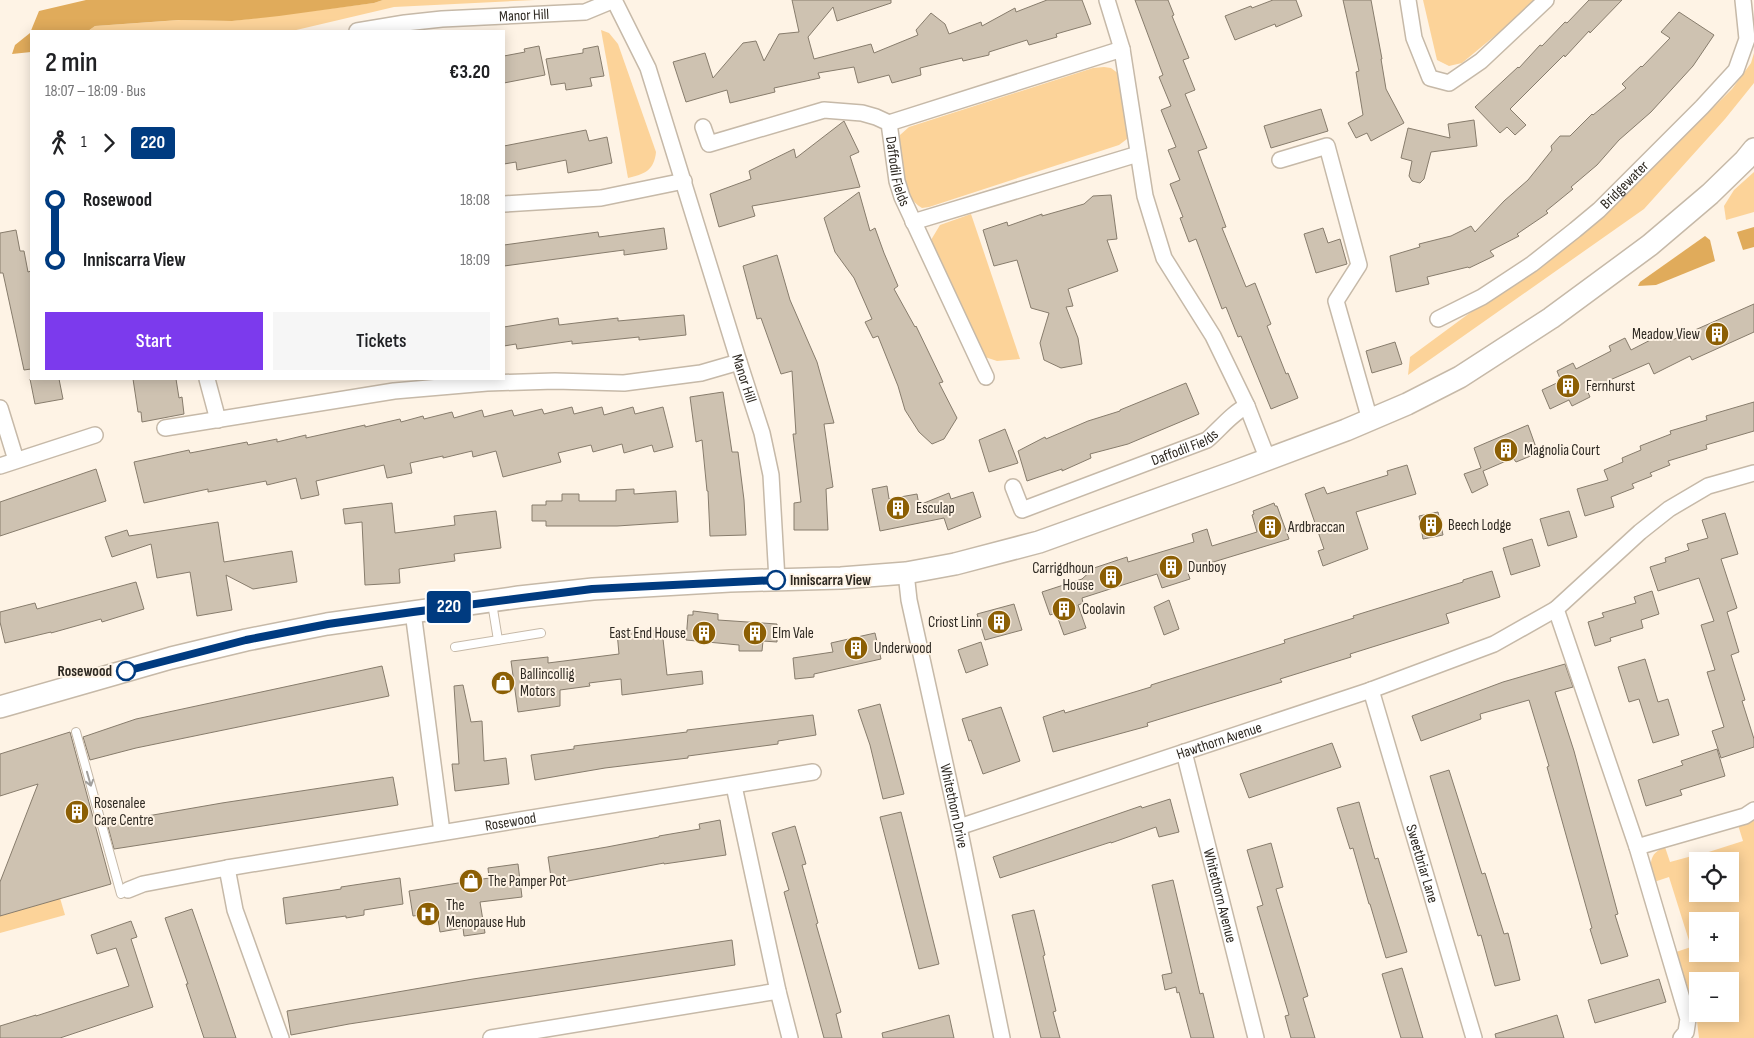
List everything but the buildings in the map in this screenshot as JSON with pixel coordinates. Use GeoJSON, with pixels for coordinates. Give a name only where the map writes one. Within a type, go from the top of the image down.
{"type":"FeatureCollection","features":[{"type":"Feature","properties":{"kind":"main road"},"geometry":{"type":"LineString","coordinates":[[0,707],[171,658],[246,640],[328,624],[592,589],[841,578],[906,573],[955,564],[1032,544],[1268,460],[1370,420],[1407,404],[1460,377],[1551,318],[1650,245],[1710,194],[1751,155]]}},
{"type":"Feature","properties":{"kind":"street","name":"Manor Hill"},"geometry":{"type":"LineString","coordinates":[[363,30],[442,19],[585,12],[614,0],[648,68],[762,432],[771,475],[776,580]]}},
{"type":"Feature","properties":{"kind":"street"},"geometry":{"type":"LineString","coordinates":[[1107,0],[1122,49],[1145,196],[1164,258],[1213,336],[1247,406],[1268,460]]}},
{"type":"Feature","properties":{"kind":"street"},"geometry":{"type":"LineString","coordinates":[[1408,0],[1414,38],[1430,78],[1449,83],[1481,61],[1546,0]]}},
{"type":"Feature","properties":{"kind":"street","name":"Bridgewater"},"geometry":{"type":"LineString","coordinates":[[1438,319],[1482,297],[1532,264],[1575,230],[1599,210],[1702,107],[1736,70],[1747,39],[1743,0]]}},
{"type":"Feature","properties":{"kind":"street"},"geometry":{"type":"LineString","coordinates":[[889,123],[1122,49]]}},
{"type":"Feature","properties":{"kind":"street","name":"Daffodil Fields"},"geometry":{"type":"LineString","coordinates":[[703,127],[708,144],[824,110],[862,114],[876,117],[889,123],[897,181],[913,222],[986,377]]}},
{"type":"Feature","properties":{"kind":"street"},"geometry":{"type":"LineString","coordinates":[[1280,160],[1327,146],[1359,265],[1336,301],[1370,420]]}},
{"type":"Feature","properties":{"kind":"street"},"geometry":{"type":"LineString","coordinates":[[913,222],[1138,154]]}},
{"type":"Feature","properties":{"kind":"street"},"geometry":{"type":"LineString","coordinates":[[505,204],[601,198],[684,181]]}},
{"type":"Feature","properties":{"kind":"street"},"geometry":{"type":"LineString","coordinates":[[165,428],[394,391],[487,383],[556,381],[624,383],[701,373],[739,362]]}},
{"type":"Feature","properties":{"kind":"street"},"geometry":{"type":"LineString","coordinates":[[207,380],[218,420]]}},
{"type":"Feature","properties":{"kind":"street","name":"Daffodil Fields"},"geometry":{"type":"LineString","coordinates":[[1014,487],[1022,510],[1207,440],[1237,410],[1247,406]]}},
{"type":"Feature","properties":{"kind":"street"},"geometry":{"type":"LineString","coordinates":[[0,408],[16,460]]}},
{"type":"Feature","properties":{"kind":"street"},"geometry":{"type":"LineString","coordinates":[[0,466],[95,434]]}},
{"type":"Feature","properties":{"kind":"street","name":"Hawthorn Avenue"},"geometry":{"type":"LineString","coordinates":[[959,827],[1371,690],[1506,638],[1556,609],[1640,532],[1669,509],[1708,486],[1754,473]]}},
{"type":"Feature","properties":{"kind":"street","name":"Whitethorn Drive"},"geometry":{"type":"LineString","coordinates":[[906,573],[909,600],[959,827],[1002,1038]]}},
{"type":"Feature","properties":{"kind":"street"},"geometry":{"type":"LineString","coordinates":[[1556,609],[1637,847],[1688,1019],[1686,1032],[1681,1038]]}},
{"type":"Feature","properties":{"kind":"street"},"geometry":{"type":"LineString","coordinates":[[413,612],[442,832]]}},
{"type":"Feature","properties":{"kind":"street","name":"Sweetbriar Lane"},"geometry":{"type":"LineString","coordinates":[[1371,690],[1474,1038]]}},
{"type":"Feature","properties":{"kind":"street","name":"Whitethorn Avenue"},"geometry":{"type":"LineString","coordinates":[[1184,752],[1256,1038]]}},
{"type":"Feature","properties":{"kind":"street","name":"Rosewood"},"geometry":{"type":"LineString","coordinates":[[124,892],[143,884],[227,868],[813,772]]}},
{"type":"Feature","properties":{"kind":"street"},"geometry":{"type":"LineString","coordinates":[[734,786],[778,991],[790,1038]]}},
{"type":"Feature","properties":{"kind":"street"},"geometry":{"type":"LineString","coordinates":[[1637,847],[1745,816],[1754,810]]}},
{"type":"Feature","properties":{"kind":"street"},"geometry":{"type":"LineString","coordinates":[[227,868],[236,910],[281,1038]]}},
{"type":"Feature","properties":{"kind":"street"},"geometry":{"type":"LineString","coordinates":[[491,1038],[778,991]]}},
{"type":"Feature","properties":{"kind":"lane"},"geometry":{"type":"LineString","coordinates":[[492,601],[498,640]]}},
{"type":"Feature","properties":{"kind":"lane"},"geometry":{"type":"LineString","coordinates":[[455,647],[541,633]]}},
{"type":"Feature","properties":{"kind":"lane"},"geometry":{"type":"LineString","coordinates":[[76,732],[124,892]]}},
{"type":"Feature","properties":{"kind":"shaded area"},"geometry":{"type":"Polygon","coordinates":[[[86,0],[383,0],[374,3],[232,21],[179,20],[95,26],[89,30],[31,30],[39,11],[86,0]]]}},
{"type":"Feature","properties":{"kind":"shaded area"},"geometry":{"type":"Polygon","coordinates":[[[383,0],[535,0],[394,7],[296,30],[89,30],[95,26],[180,20],[232,21],[374,3],[383,0]]]}},
{"type":"Feature","properties":{"kind":"shaded area"},"geometry":{"type":"Polygon","coordinates":[[[1423,0],[1538,0],[1462,63],[1449,66],[1437,60],[1423,0]]]}},
{"type":"Feature","properties":{"kind":"shaded area"},"geometry":{"type":"Polygon","coordinates":[[[601,30],[609,33],[618,44],[656,152],[653,164],[647,171],[628,178],[601,30]]]}},
{"type":"Feature","properties":{"kind":"shaded area"},"geometry":{"type":"Polygon","coordinates":[[[30,33],[30,52],[12,54],[15,45],[30,33]]]}},
{"type":"Feature","properties":{"kind":"shaded area"},"geometry":{"type":"Polygon","coordinates":[[[1754,53],[1754,83],[1725,119],[1644,209],[1408,375],[1410,357],[1608,211],[1732,89],[1751,63],[1754,53]]]}},
{"type":"Feature","properties":{"kind":"shaded area"},"geometry":{"type":"Polygon","coordinates":[[[1093,68],[1111,68],[1119,74],[1129,132],[1127,139],[1119,145],[929,207],[922,208],[914,202],[902,175],[900,154],[900,135],[909,127],[1093,68]]]}},
{"type":"Feature","properties":{"kind":"shaded area"},"geometry":{"type":"Polygon","coordinates":[[[1754,172],[1754,212],[1726,220],[1724,206],[1734,190],[1754,172]]]}},
{"type":"Feature","properties":{"kind":"shaded area"},"geometry":{"type":"Polygon","coordinates":[[[971,214],[1020,359],[997,361],[982,356],[931,240],[940,225],[971,214]]]}},
{"type":"Feature","properties":{"kind":"shaded area"},"geometry":{"type":"Polygon","coordinates":[[[1754,227],[1754,247],[1743,250],[1737,232],[1754,227]]]}},
{"type":"Feature","properties":{"kind":"shaded area"},"geometry":{"type":"Polygon","coordinates":[[[1705,236],[1710,240],[1715,261],[1656,285],[1638,286],[1640,282],[1705,236]]]}},
{"type":"Feature","properties":{"kind":"shaded area"},"geometry":{"type":"Polygon","coordinates":[[[1754,820],[1754,1038],[1699,1038],[1697,1022],[1739,1022],[1739,972],[1689,972],[1689,992],[1676,952],[1689,948],[1689,962],[1739,962],[1739,912],[1689,912],[1689,941],[1669,877],[1654,882],[1651,861],[1655,853],[1665,847],[1670,862],[1689,857],[1689,902],[1739,902],[1739,852],[1709,852],[1743,841],[1738,825],[1754,820]]]}},
{"type":"Feature","properties":{"kind":"shaded area"},"geometry":{"type":"Polygon","coordinates":[[[60,898],[65,915],[0,933],[0,916],[60,898]]]}},
{"type":"Feature","properties":{"kind":"bus line","name":"220"},"geometry":{"type":"LineString","coordinates":[[126,671],[246,640],[328,624],[519,597],[647,585],[776,580]]}},
{"type":"Feature","properties":{"kind":"place","name":"Meadow View"},"geometry":{"type":"Point","coordinates":[1717,334]}},
{"type":"Feature","properties":{"kind":"place","name":"Fernhurst"},"geometry":{"type":"Point","coordinates":[1568,386]}},
{"type":"Feature","properties":{"kind":"place","name":"Magnolia Court"},"geometry":{"type":"Point","coordinates":[1506,450]}},
{"type":"Feature","properties":{"kind":"place","name":"Esculap"},"geometry":{"type":"Point","coordinates":[898,508]}},
{"type":"Feature","properties":{"kind":"place","name":"Beech Lodge"},"geometry":{"type":"Point","coordinates":[1431,525]}},
{"type":"Feature","properties":{"kind":"place","name":"Ardbraccan"},"geometry":{"type":"Point","coordinates":[1270,527]}},
{"type":"Feature","properties":{"kind":"place","name":"Dunboy"},"geometry":{"type":"Point","coordinates":[1171,567]}},
{"type":"Feature","properties":{"kind":"place","name":"Carrigdhoun House"},"geometry":{"type":"Point","coordinates":[1111,577]}},
{"type":"Feature","properties":{"kind":"place","name":"Inniscarra View"},"geometry":{"type":"Point","coordinates":[776,580]}},
{"type":"Feature","properties":{"kind":"place","name":"Coolavin"},"geometry":{"type":"Point","coordinates":[1064,609]}},
{"type":"Feature","properties":{"kind":"place","name":"Criost Linn"},"geometry":{"type":"Point","coordinates":[999,622]}},
{"type":"Feature","properties":{"kind":"place","name":"East End House"},"geometry":{"type":"Point","coordinates":[704,633]}},
{"type":"Feature","properties":{"kind":"place","name":"Elm Vale"},"geometry":{"type":"Point","coordinates":[755,633]}},
{"type":"Feature","properties":{"kind":"place","name":"Underwood"},"geometry":{"type":"Point","coordinates":[856,648]}},
{"type":"Feature","properties":{"kind":"place","name":"Rosewood"},"geometry":{"type":"Point","coordinates":[126,671]}},
{"type":"Feature","properties":{"kind":"place","name":"Ballincollig Motors"},"geometry":{"type":"Point","coordinates":[503,683]}},
{"type":"Feature","properties":{"kind":"place","name":"Rosenalee Care Centre"},"geometry":{"type":"Point","coordinates":[77,812]}},
{"type":"Feature","properties":{"kind":"place","name":"The Pamper Pot"},"geometry":{"type":"Point","coordinates":[471,881]}},
{"type":"Feature","properties":{"kind":"place","name":"The Menopause Hub"},"geometry":{"type":"Point","coordinates":[428,914]}}]}
